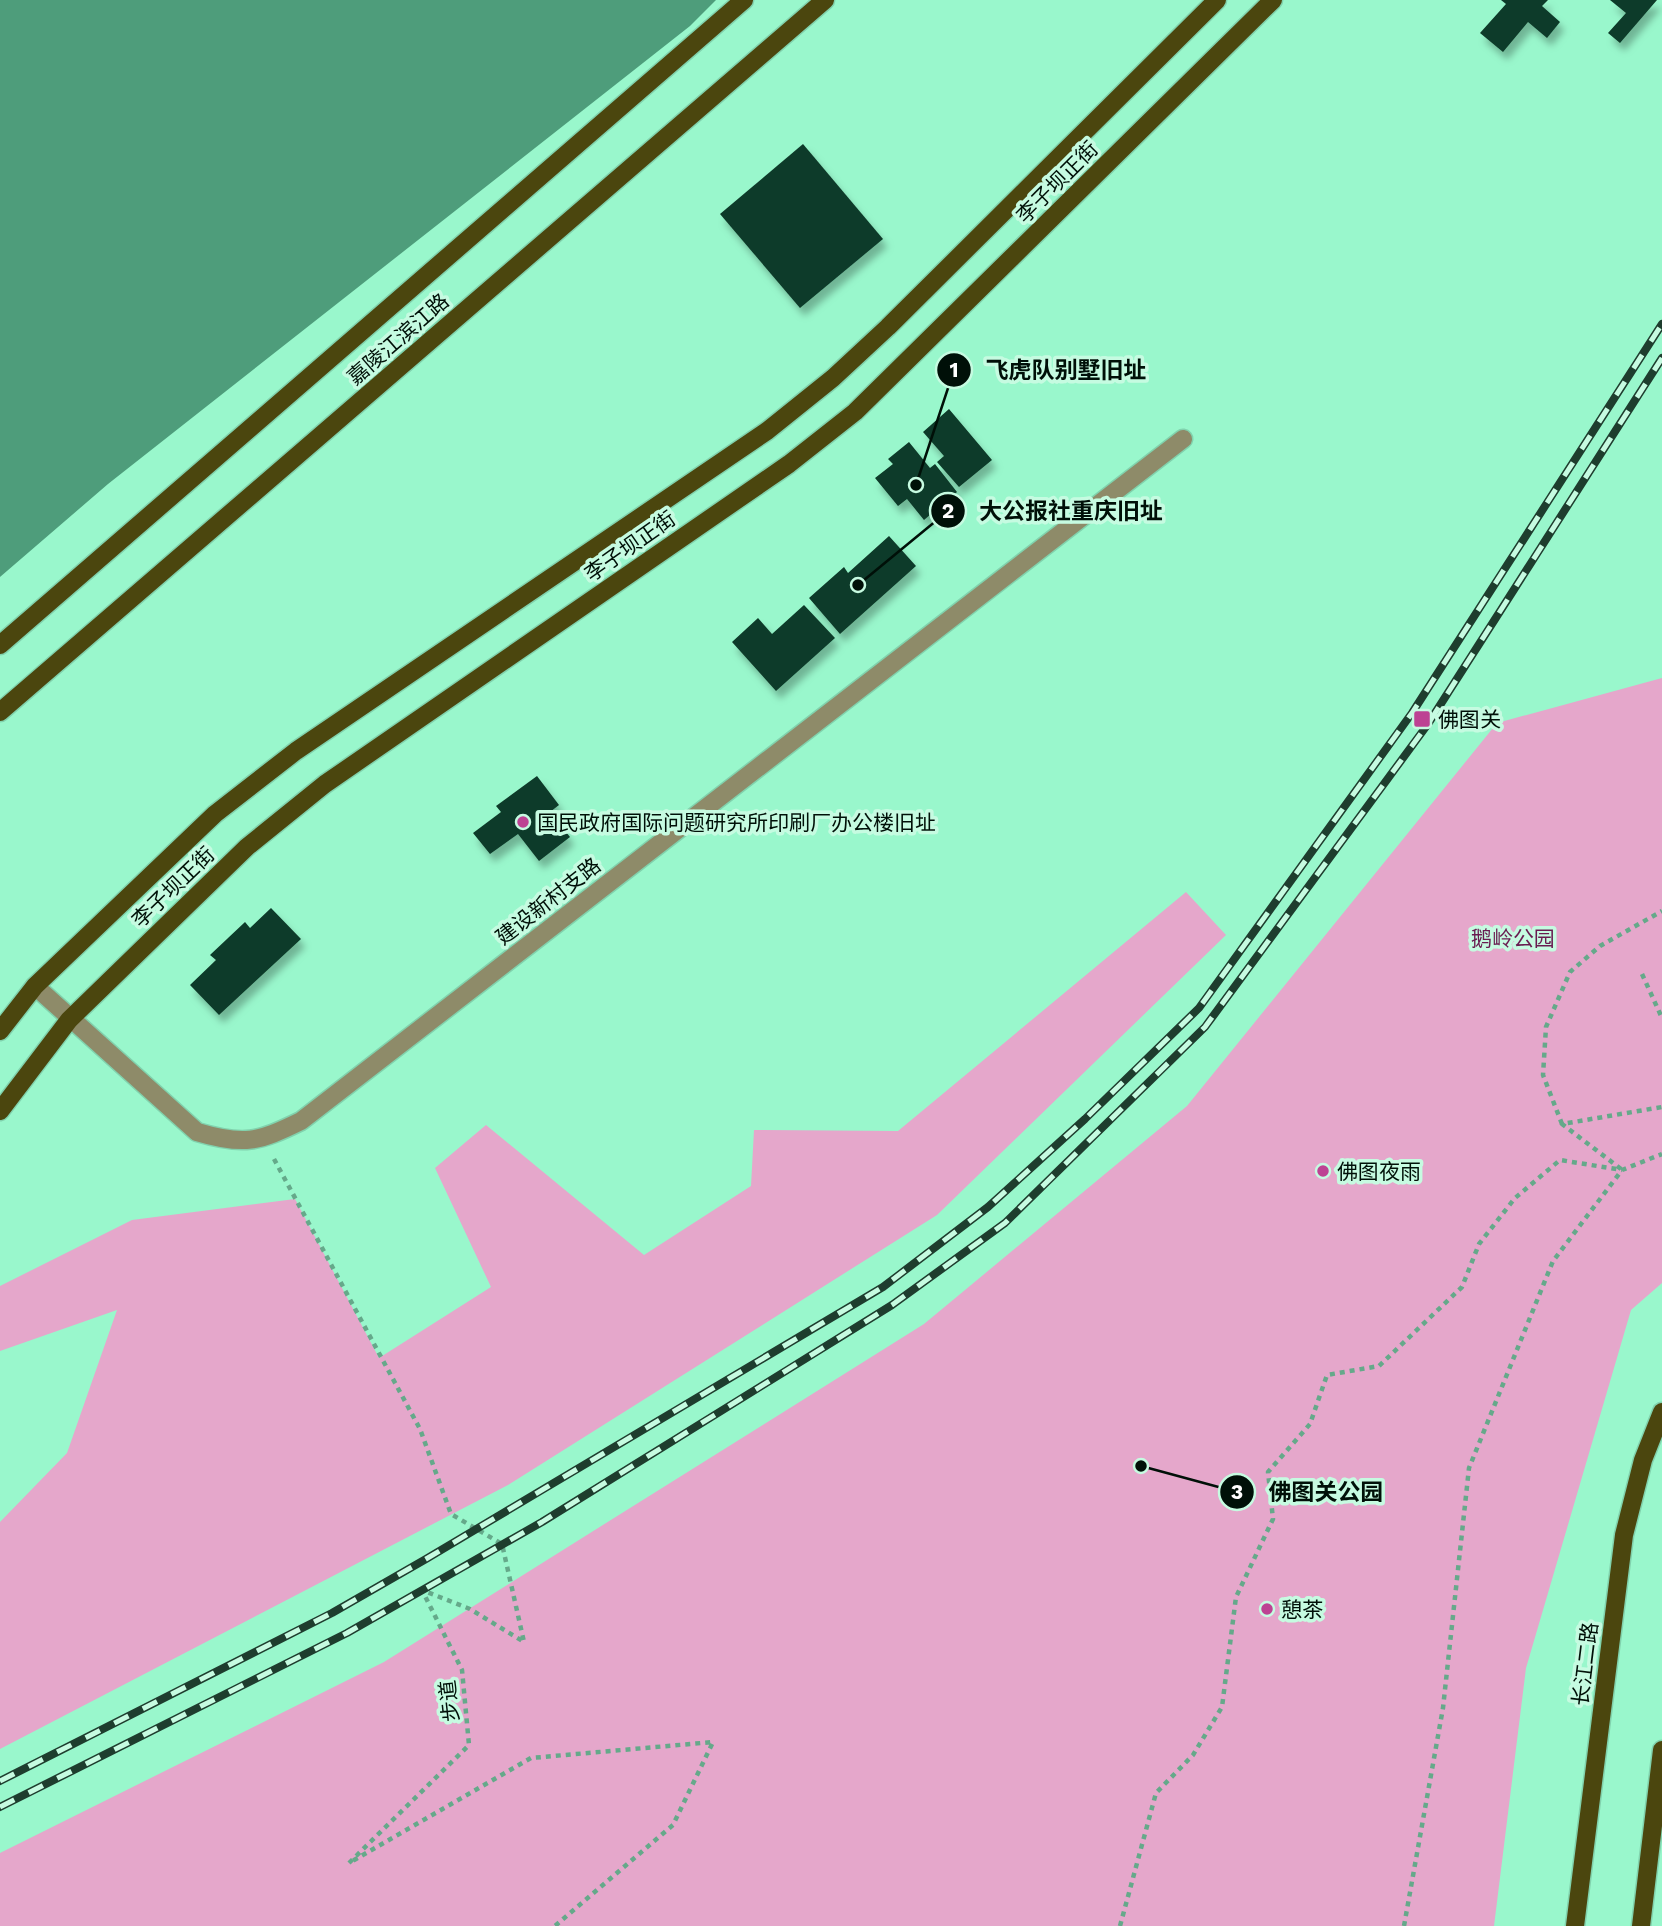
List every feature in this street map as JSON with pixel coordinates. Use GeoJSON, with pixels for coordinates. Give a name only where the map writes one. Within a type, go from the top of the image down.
{"type":"FeatureCollection","features":[{"type":"Feature","properties":{"kind":"main road","name":"嘉陵江滨江路"},"geometry":{"type":"LineString","coordinates":[[0,645],[744,0]]}},
{"type":"Feature","properties":{"kind":"main road","name":"嘉陵江滨江路"},"geometry":{"type":"LineString","coordinates":[[0,712],[825,0]]}},
{"type":"Feature","properties":{"kind":"main road","name":"李子坝正街"},"geometry":{"type":"LineString","coordinates":[[0,1031],[35,986],[215,814],[296,751],[767,431],[834,378],[1217,0]]}},
{"type":"Feature","properties":{"kind":"main road","name":"李子坝正街"},"geometry":{"type":"LineString","coordinates":[[0,1111],[69,1020],[247,847],[326,784],[789,464],[855,412],[1273,0]]}},
{"type":"Feature","properties":{"kind":"main road","name":"长江二路"},"geometry":{"type":"LineString","coordinates":[[1575,1926],[1624,1535],[1643,1460],[1662,1412]]}},
{"type":"Feature","properties":{"kind":"main road"},"geometry":{"type":"LineString","coordinates":[[1641,1926],[1662,1750]]}},
{"type":"Feature","properties":{"kind":"street","name":"建设新村支路"},"geometry":{"type":"LineString","coordinates":[[35,986],[69,1020],[197,1132],[228,1141],[264,1139],[312,1112],[1182,439]]}},
{"type":"Feature","properties":{"kind":"path"},"geometry":{"type":"LineString","coordinates":[[1622,1170],[1562,1124],[1543,1076],[1546,1027],[1570,972],[1600,946],[1662,911]]}},
{"type":"Feature","properties":{"kind":"path"},"geometry":{"type":"LineString","coordinates":[[1642,974],[1662,1018]]}},
{"type":"Feature","properties":{"kind":"path"},"geometry":{"type":"LineString","coordinates":[[1562,1124],[1662,1107]]}},
{"type":"Feature","properties":{"kind":"path","name":"步道"},"geometry":{"type":"LineString","coordinates":[[264,1139],[420,1429],[451,1514],[502,1544],[524,1642],[470,1609],[422,1590],[462,1670],[469,1745],[349,1863],[531,1758],[713,1742],[673,1825],[555,1926]]}},
{"type":"Feature","properties":{"kind":"path"},"geometry":{"type":"LineString","coordinates":[[1120,1926],[1156,1794],[1192,1755],[1222,1707],[1236,1597],[1273,1519],[1268,1472],[1310,1424],[1327,1375],[1379,1366],[1462,1287],[1479,1244],[1515,1198],[1560,1160],[1622,1170],[1662,1154]]}},
{"type":"Feature","properties":{"kind":"path"},"geometry":{"type":"LineString","coordinates":[[1404,1926],[1443,1708],[1469,1468],[1553,1261],[1622,1170]]}},
{"type":"Feature","properties":{"kind":"green space","name":"鹅岭公园"},"geometry":{"type":"Polygon","coordinates":[[[1662,678],[1662,1283],[1631,1310],[1526,1668],[1494,1926],[0,1926],[0,1853],[384,1662],[924,1324],[1187,1106],[1497,723],[1662,678]]]}},
{"type":"Feature","properties":{"kind":"green space"},"geometry":{"type":"Polygon","coordinates":[[[1186,892],[1226,935],[937,1215],[508,1485],[0,1749],[0,1522],[67,1453],[117,1310],[0,1351],[0,1286],[132,1220],[295,1199],[379,1358],[491,1287],[435,1168],[486,1125],[644,1255],[751,1186],[754,1130],[898,1131],[1186,892]]]}},
{"type":"Feature","properties":{"kind":"shaded area"},"geometry":{"type":"Polygon","coordinates":[[[0,0],[716,0],[690,26],[108,484],[0,577],[0,0]]]}},
{"type":"Feature","properties":{"kind":"building"},"geometry":{"type":"Polygon","coordinates":[[[1501,0],[1548,0],[1542,6],[1560,22],[1547,38],[1528,22],[1503,52],[1480,33],[1506,4],[1501,0]]]}},
{"type":"Feature","properties":{"kind":"building"},"geometry":{"type":"Polygon","coordinates":[[[1610,0],[1657,0],[1620,43],[1608,33],[1626,13],[1610,0]]]}},
{"type":"Feature","properties":{"kind":"building"},"geometry":{"type":"Polygon","coordinates":[[[803,144],[883,239],[800,308],[720,214],[803,144]]]}},
{"type":"Feature","properties":{"kind":"building"},"geometry":{"type":"Polygon","coordinates":[[[949,409],[992,460],[959,487],[937,462],[944,456],[923,432],[949,409]]]}},
{"type":"Feature","properties":{"kind":"building"},"geometry":{"type":"Polygon","coordinates":[[[909,442],[930,468],[935,464],[957,492],[924,520],[907,499],[898,506],[875,478],[893,464],[888,459],[909,442]]]}},
{"type":"Feature","properties":{"kind":"building"},"geometry":{"type":"Polygon","coordinates":[[[889,536],[916,566],[840,634],[809,598],[844,567],[848,573],[889,536]]]}},
{"type":"Feature","properties":{"kind":"building"},"geometry":{"type":"Polygon","coordinates":[[[804,605],[835,638],[776,691],[732,642],[758,618],[772,634],[804,605]]]}},
{"type":"Feature","properties":{"kind":"building","name":"国民政府国际问题研究所印刷厂办公楼旧址"},"geometry":{"type":"Polygon","coordinates":[[[537,776],[559,805],[550,812],[570,837],[539,861],[518,834],[490,854],[473,833],[501,812],[496,806],[537,776]]]}},
{"type":"Feature","properties":{"kind":"building"},"geometry":{"type":"Polygon","coordinates":[[[271,908],[301,939],[219,1015],[190,985],[216,960],[210,955],[245,922],[250,928],[271,908]]]}},
{"type":"Feature","properties":{"kind":"railway"},"geometry":{"type":"LineString","coordinates":[[0,1781],[332,1613],[426,1559],[883,1287],[988,1207],[1085,1119],[1199,1008],[1412,713],[1662,324]]}},
{"type":"Feature","properties":{"kind":"railway"},"geometry":{"type":"LineString","coordinates":[[0,1807],[347,1633],[542,1522],[892,1305],[1005,1223],[1205,1027],[1428,724],[1662,358]]}},
{"type":"Feature","properties":{"kind":"place","name":"飞虎队别墅旧址"},"geometry":{"type":"Point","coordinates":[916,485]}},
{"type":"Feature","properties":{"kind":"place","name":"大公报社重庆旧址"},"geometry":{"type":"Point","coordinates":[858,585]}},
{"type":"Feature","properties":{"kind":"place","name":"佛图关"},"geometry":{"type":"Point","coordinates":[1422,719]}},
{"type":"Feature","properties":{"kind":"place","name":"国民政府国际问题研究所印刷厂办公楼旧址"},"geometry":{"type":"Point","coordinates":[523,822]}},
{"type":"Feature","properties":{"kind":"place","name":"佛图夜雨"},"geometry":{"type":"Point","coordinates":[1323,1171]}},
{"type":"Feature","properties":{"kind":"place","name":"佛图关公园"},"geometry":{"type":"Point","coordinates":[1141,1466]}},
{"type":"Feature","properties":{"kind":"place","name":"憩茶"},"geometry":{"type":"Point","coordinates":[1267,1609]}}]}
